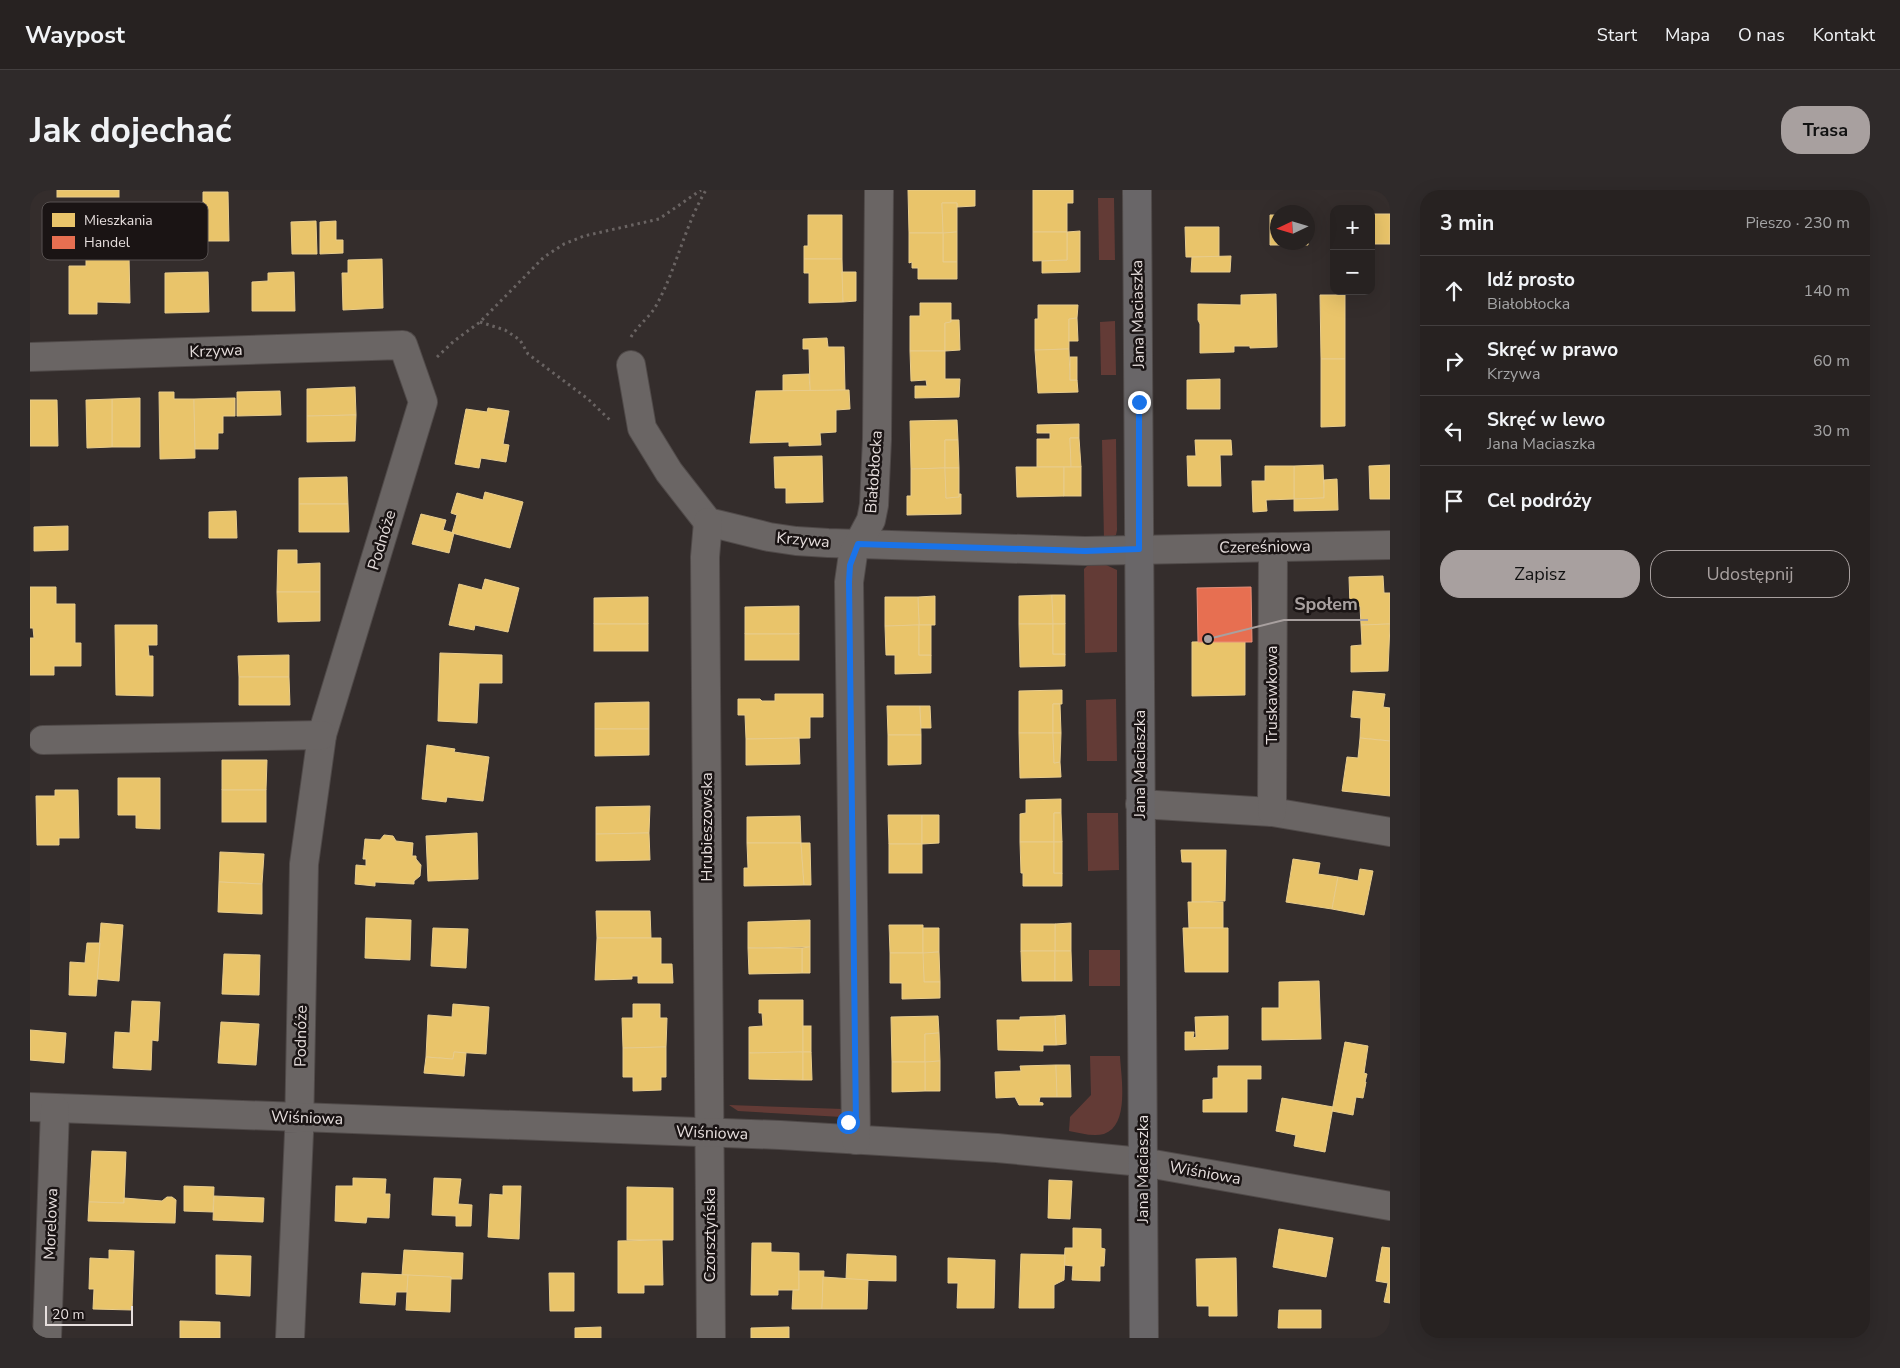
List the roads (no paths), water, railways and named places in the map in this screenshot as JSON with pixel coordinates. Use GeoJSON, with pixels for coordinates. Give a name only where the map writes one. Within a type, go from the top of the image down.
{"type":"FeatureCollection","features":[{"type":"Feature","properties":{"kind":"street","name":"Białobłocka"},"geometry":{"type":"LineString","coordinates":[[856,1140],[849,582],[850,565],[858,544],[871,520],[874,505],[877,439],[879,190]]}},
{"type":"Feature","properties":{"kind":"street","name":"Jana Maciaszka"},"geometry":{"type":"LineString","coordinates":[[1137,190],[1144,1338]]}},
{"type":"Feature","properties":{"kind":"street","name":"Krzywa"},"geometry":{"type":"LineString","coordinates":[[30,357],[403,345]]}},
{"type":"Feature","properties":{"kind":"street","name":"Podnóże"},"geometry":{"type":"LineString","coordinates":[[290,1338],[300,1117],[304,864],[322,735],[423,402],[403,345]]}},
{"type":"Feature","properties":{"kind":"street"},"geometry":{"type":"LineString","coordinates":[[631,365],[642,428],[669,472],[708,522]]}},
{"type":"Feature","properties":{"kind":"street","name":"Krzywa"},"geometry":{"type":"LineString","coordinates":[[708,522],[796,541],[1085,551],[1139,549]]}},
{"type":"Feature","properties":{"kind":"street","name":"Hrubieszowska"},"geometry":{"type":"LineString","coordinates":[[708,522],[704,557],[710,1132]]}},
{"type":"Feature","properties":{"kind":"street","name":"Czereśniowa"},"geometry":{"type":"LineString","coordinates":[[1139,549],[1390,545]]}},
{"type":"Feature","properties":{"kind":"street","name":"Truskawkowa"},"geometry":{"type":"LineString","coordinates":[[1272,812],[1273,547]]}},
{"type":"Feature","properties":{"kind":"street"},"geometry":{"type":"LineString","coordinates":[[43,740],[322,735]]}},
{"type":"Feature","properties":{"kind":"street"},"geometry":{"type":"LineString","coordinates":[[1140,804],[1272,812],[1390,832]]}},
{"type":"Feature","properties":{"kind":"street","name":"Wiśniowa"},"geometry":{"type":"LineString","coordinates":[[42,1108],[710,1132],[997,1148],[1142,1162],[1390,1206]]}},
{"type":"Feature","properties":{"kind":"street","name":"Morelowa"},"geometry":{"type":"LineString","coordinates":[[42,1108],[47,1338]]}},
{"type":"Feature","properties":{"kind":"street","name":"Czorsztyńska"},"geometry":{"type":"LineString","coordinates":[[710,1132],[711,1338]]}},
{"type":"Feature","properties":{"kind":"place","name":"Społem"},"geometry":{"type":"Point","coordinates":[1208,639]}}]}
